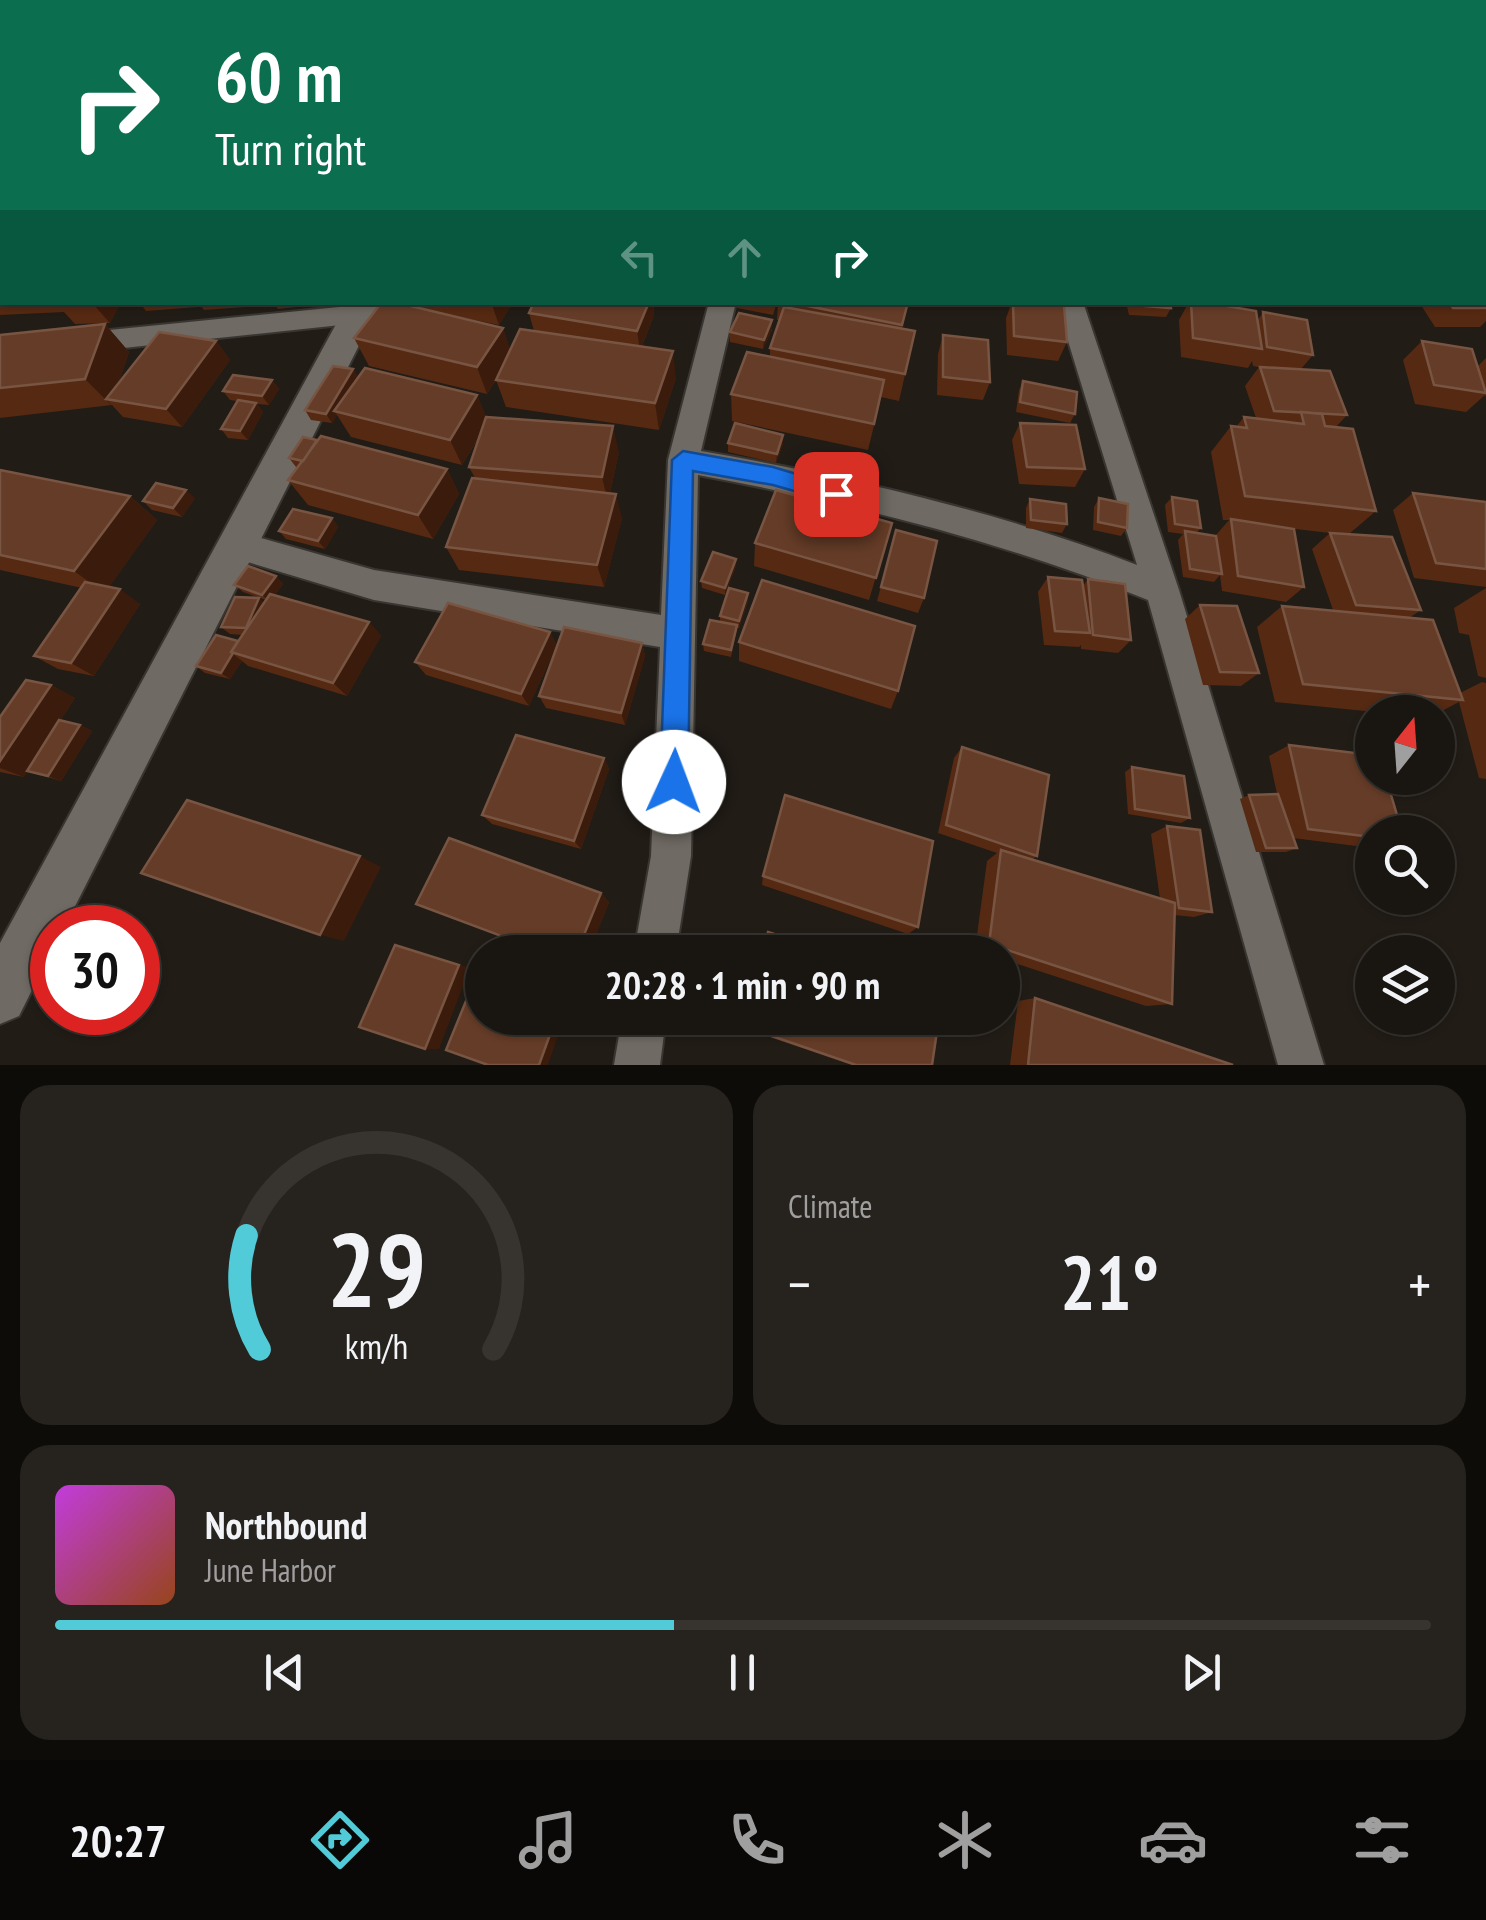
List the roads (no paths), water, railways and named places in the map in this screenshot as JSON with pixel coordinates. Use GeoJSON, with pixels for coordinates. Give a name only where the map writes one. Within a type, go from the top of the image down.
{"type":"FeatureCollection","features":[{"type":"Feature","properties":{"kind":"street"},"geometry":{"type":"LineString","coordinates":[[658,935],[671,856],[683,460],[722,305]]}},
{"type":"Feature","properties":{"kind":"street"},"geometry":{"type":"LineString","coordinates":[[1070,305],[1162,590],[1302,1065]]}},
{"type":"Feature","properties":{"kind":"street"},"geometry":{"type":"LineString","coordinates":[[0,352],[362,309]]}},
{"type":"Feature","properties":{"kind":"street"},"geometry":{"type":"LineString","coordinates":[[0,997],[362,309]]}},
{"type":"Feature","properties":{"kind":"street"},"geometry":{"type":"LineString","coordinates":[[683,460],[773,476],[1064,550],[1162,590]]}},
{"type":"Feature","properties":{"kind":"street"},"geometry":{"type":"LineString","coordinates":[[236,545],[374,586],[680,634]]}},
{"type":"Feature","properties":{"kind":"street"},"geometry":{"type":"LineString","coordinates":[[637,1065],[641,1035]]}}]}
